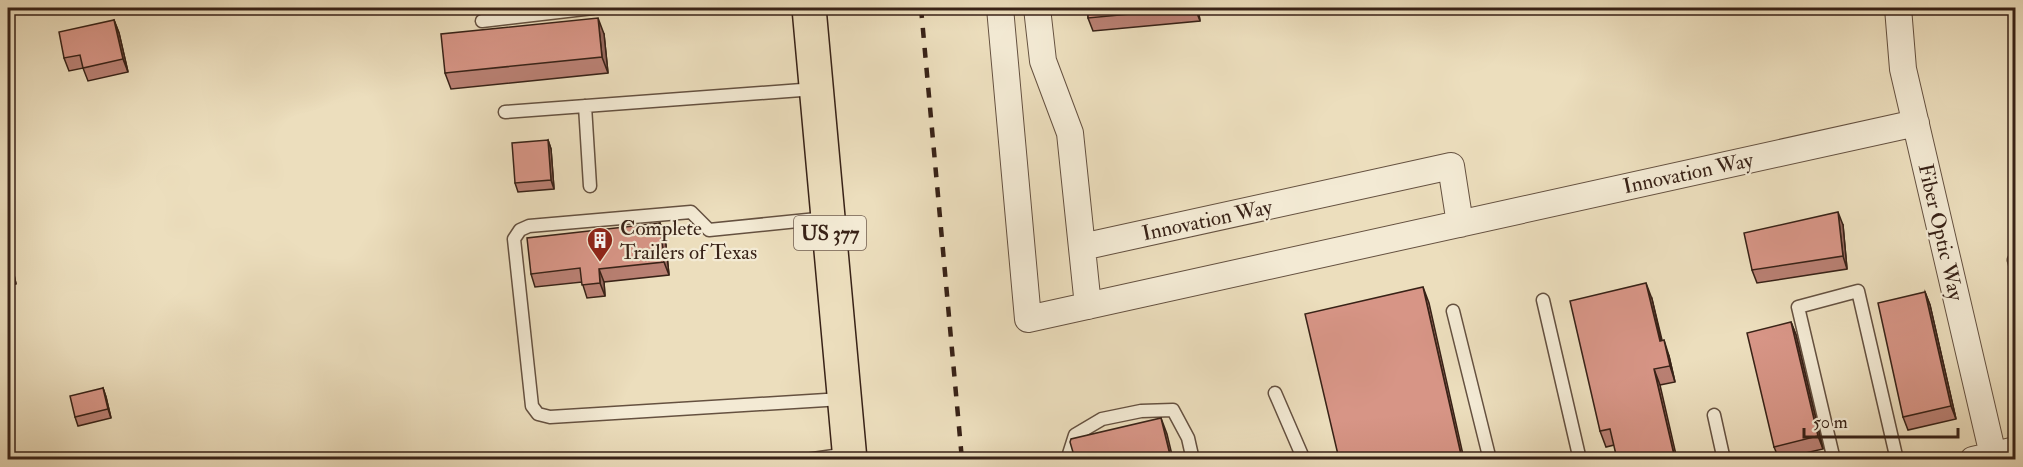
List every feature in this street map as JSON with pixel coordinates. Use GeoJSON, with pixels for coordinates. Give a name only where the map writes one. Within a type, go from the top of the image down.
{"type":"FeatureCollection","features":[{"type":"Feature","properties":{"kind":"main road","name":"US 377"},"geometry":{"type":"LineString","coordinates":[[809,8],[850,457]]}},
{"type":"Feature","properties":{"kind":"street","name":"Innovation Way"},"geometry":{"type":"LineString","coordinates":[[1000,8],[1028,319],[1916,123]]}},
{"type":"Feature","properties":{"kind":"street"},"geometry":{"type":"LineString","coordinates":[[1037,8],[1043,61],[1070,133],[1088,306]]}},
{"type":"Feature","properties":{"kind":"street","name":"Fiber Optic Way"},"geometry":{"type":"LineString","coordinates":[[1898,8],[1903,69],[1990,456]]}},
{"type":"Feature","properties":{"kind":"street","name":"Innovation Way"},"geometry":{"type":"LineString","coordinates":[[1082,247],[1451,166],[1460,224]]}},
{"type":"Feature","properties":{"kind":"lane"},"geometry":{"type":"LineString","coordinates":[[482,21],[592,8]]}},
{"type":"Feature","properties":{"kind":"lane"},"geometry":{"type":"LineString","coordinates":[[505,112],[816,89]]}},
{"type":"Feature","properties":{"kind":"lane"},"geometry":{"type":"LineString","coordinates":[[585,106],[590,186]]}},
{"type":"Feature","properties":{"kind":"lane"},"geometry":{"type":"LineString","coordinates":[[828,218],[709,230],[691,212],[529,226],[520,230],[514,239],[532,406],[538,414],[550,417],[844,399]]}},
{"type":"Feature","properties":{"kind":"lane"},"geometry":{"type":"LineString","coordinates":[[1834,459],[1798,307],[1858,291],[1897,459]]}},
{"type":"Feature","properties":{"kind":"lane"},"geometry":{"type":"LineString","coordinates":[[1543,300],[1580,459]]}},
{"type":"Feature","properties":{"kind":"lane"},"geometry":{"type":"LineString","coordinates":[[1453,311],[1490,459]]}},
{"type":"Feature","properties":{"kind":"lane"},"geometry":{"type":"LineString","coordinates":[[1275,393],[1304,459]]}},
{"type":"Feature","properties":{"kind":"lane"},"geometry":{"type":"LineString","coordinates":[[1066,459],[1075,435],[1102,419],[1141,411],[1173,410],[1188,438],[1193,459]]}},
{"type":"Feature","properties":{"kind":"lane"},"geometry":{"type":"LineString","coordinates":[[1714,415],[1724,459]]}},
{"type":"Feature","properties":{"kind":"lane"},"geometry":{"type":"LineString","coordinates":[[806,459],[850,457]]}},
{"type":"Feature","properties":{"kind":"building"},"geometry":{"type":"Polygon","coordinates":[[[1088,8],[1195,8],[1088,18],[1088,8]]]}},
{"type":"Feature","properties":{"kind":"building"},"geometry":{"type":"Polygon","coordinates":[[[598,18],[602,57],[445,73],[441,34],[598,18]]]}},
{"type":"Feature","properties":{"kind":"building"},"geometry":{"type":"Polygon","coordinates":[[[114,20],[123,59],[83,68],[80,55],[64,58],[59,32],[114,20]]]}},
{"type":"Feature","properties":{"kind":"building"},"geometry":{"type":"Polygon","coordinates":[[[548,140],[551,180],[515,183],[512,143],[548,140]]]}},
{"type":"Feature","properties":{"kind":"building"},"geometry":{"type":"Polygon","coordinates":[[[1838,212],[1843,256],[1752,270],[1744,233],[1838,212]]]}},
{"type":"Feature","properties":{"kind":"building","name":"Complete Trailers of Texas"},"geometry":{"type":"Polygon","coordinates":[[[660,223],[664,262],[599,269],[600,283],[582,285],[580,268],[531,274],[527,238],[660,223]]]}},
{"type":"Feature","properties":{"kind":"building"},"geometry":{"type":"Polygon","coordinates":[[[8,254],[12,271],[8,272],[8,254]]]}},
{"type":"Feature","properties":{"kind":"building"},"geometry":{"type":"Polygon","coordinates":[[[1646,283],[1660,341],[1664,340],[1670,366],[1654,369],[1675,459],[1617,459],[1610,429],[1600,431],[1570,301],[1646,283]]]}},
{"type":"Feature","properties":{"kind":"building"},"geometry":{"type":"Polygon","coordinates":[[[1423,287],[1462,459],[1339,459],[1305,314],[1423,287]]]}},
{"type":"Feature","properties":{"kind":"building"},"geometry":{"type":"Polygon","coordinates":[[[1925,292],[1951,406],[1903,417],[1878,303],[1925,292]]]}},
{"type":"Feature","properties":{"kind":"building"},"geometry":{"type":"Polygon","coordinates":[[[1791,322],[1818,436],[1774,447],[1747,333],[1791,322]]]}},
{"type":"Feature","properties":{"kind":"building"},"geometry":{"type":"Polygon","coordinates":[[[103,388],[108,409],[75,417],[70,396],[103,388]]]}},
{"type":"Feature","properties":{"kind":"building"},"geometry":{"type":"Polygon","coordinates":[[[1161,418],[1171,459],[1075,459],[1071,439],[1161,418]]]}},
{"type":"Feature","properties":{"kind":"railway"},"geometry":{"type":"LineString","coordinates":[[921,8],[962,460]]}},
{"type":"Feature","properties":{"kind":"place","name":"Complete Trailers of Texas"},"geometry":{"type":"Point","coordinates":[600,263]}}]}
